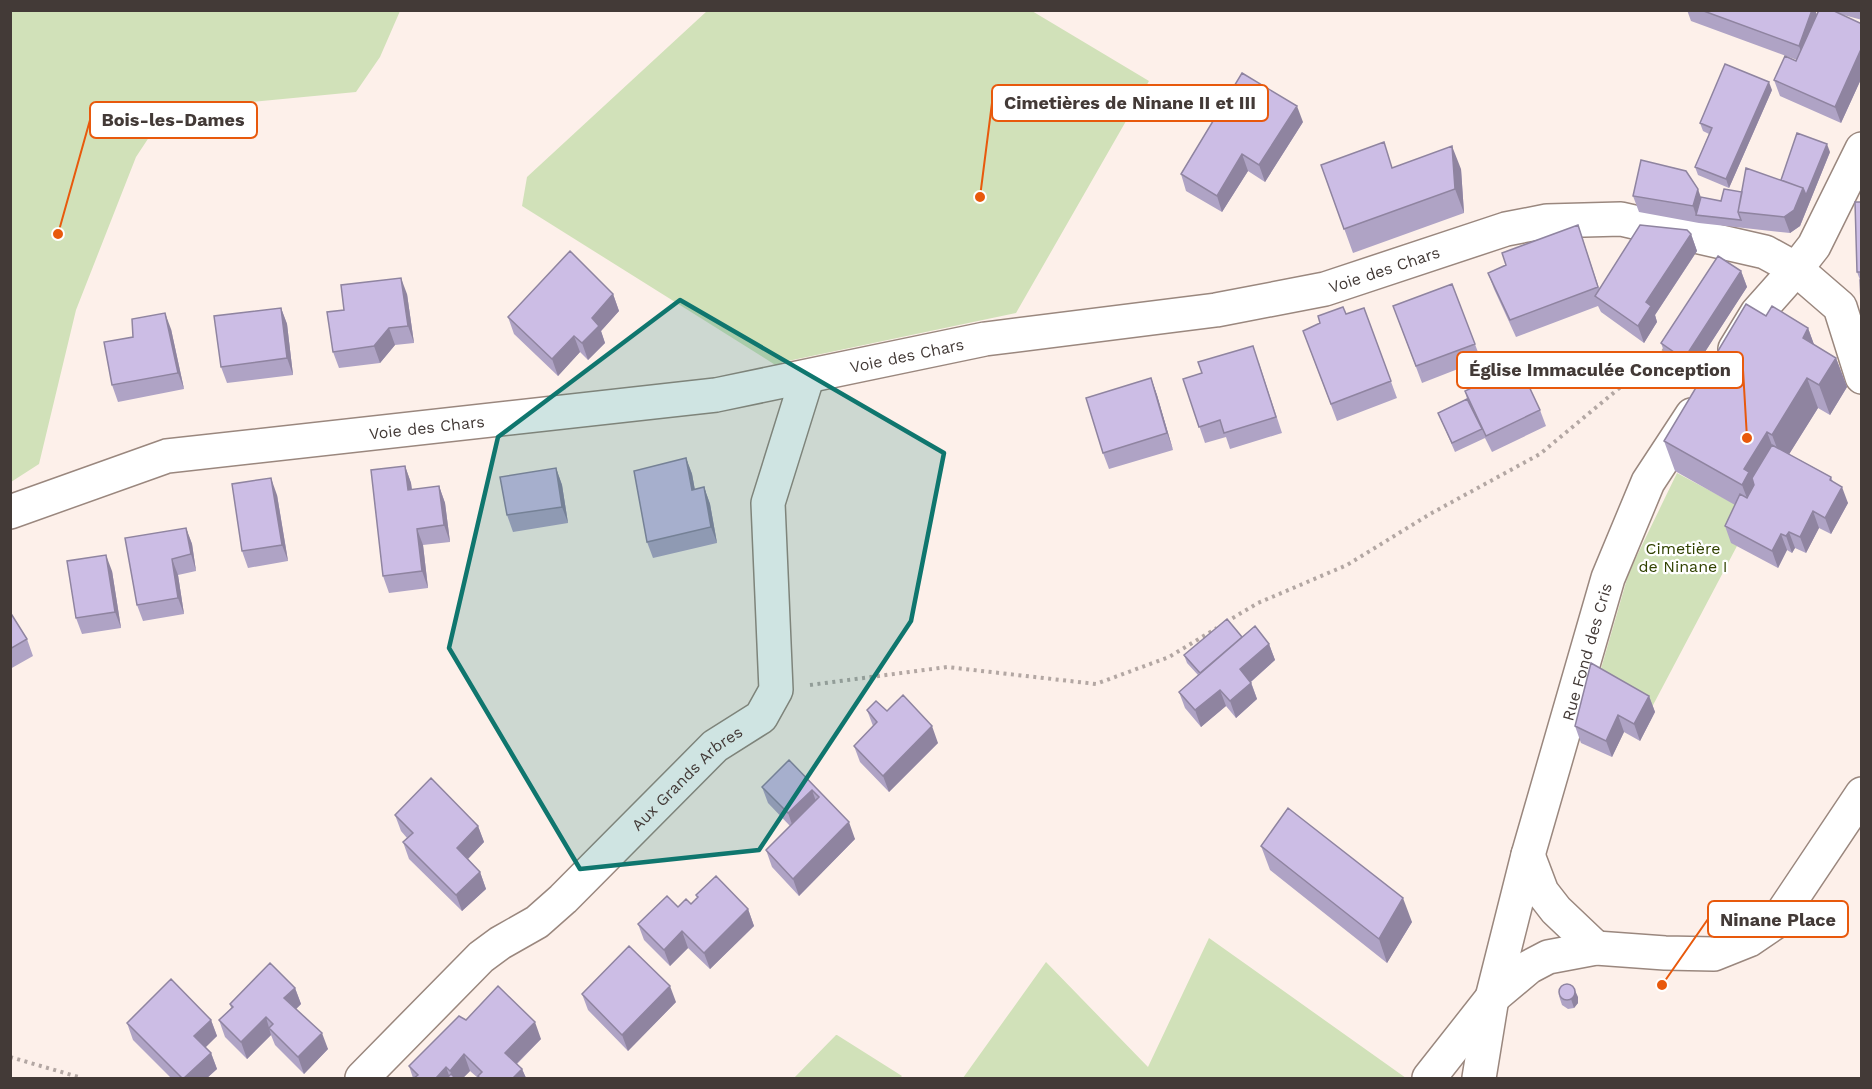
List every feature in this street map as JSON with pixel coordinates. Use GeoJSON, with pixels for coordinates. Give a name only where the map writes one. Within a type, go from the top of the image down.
{"type":"FeatureCollection","features":[{"type":"Feature","properties":{"kind":"street","name":"Rue Fond des Cris"},"geometry":{"type":"LineString","coordinates":[[1479,1078],[1492,998],[1528,855],[1608,578],[1648,482],[1757,313],[1814,246],[1862,149]]}},
{"type":"Feature","properties":{"kind":"street","name":"Voie des Chars"},"geometry":{"type":"LineString","coordinates":[[10,512],[166,456],[716,395],[807,378],[985,339],[1216,310],[1325,289],[1506,229],[1547,221],[1621,219],[1765,252],[1796,269],[1840,307],[1862,377]]}},
{"type":"Feature","properties":{"kind":"street"},"geometry":{"type":"LineString","coordinates":[[776,690],[768,503],[807,378]]}},
{"type":"Feature","properties":{"kind":"street","name":"Aux Grands Arbres"},"geometry":{"type":"LineString","coordinates":[[362,1078],[482,957],[500,943],[537,922],[562,899],[715,746],[761,717],[776,690]]}},
{"type":"Feature","properties":{"kind":"street"},"geometry":{"type":"LineString","coordinates":[[1428,1078],[1492,998],[1528,967],[1548,957],[1596,948],[1714,954],[1749,940],[1777,921],[1862,794]]}},
{"type":"Feature","properties":{"kind":"street"},"geometry":{"type":"LineString","coordinates":[[1528,855],[1542,892],[1556,910],[1596,948]]}},
{"type":"Feature","properties":{"kind":"path"},"geometry":{"type":"LineString","coordinates":[[776,690],[947,667],[1096,684],[1169,657],[1258,603],[1347,565],[1430,514],[1540,454],[1659,358],[1671,339]]}},
{"type":"Feature","properties":{"kind":"path"},"geometry":{"type":"LineString","coordinates":[[10,1057],[82,1078]]}},
{"type":"Feature","properties":{"kind":"highlighted area"},"geometry":{"type":"Polygon","coordinates":[[[680,300],[944,453],[911,621],[759,850],[580,869],[449,648],[498,437],[680,300]]]}},
{"type":"Feature","properties":{"kind":"green space"},"geometry":{"type":"Polygon","coordinates":[[[11,10],[400,11],[380,57],[356,92],[167,110],[136,157],[76,310],[39,464],[11,482],[11,10]]]}},
{"type":"Feature","properties":{"kind":"green space"},"geometry":{"type":"Polygon","coordinates":[[[707,11],[1032,11],[1149,81],[1016,313],[783,362],[777,366],[522,206],[527,177],[707,11]]]}},
{"type":"Feature","properties":{"kind":"green space","name":"Cimetière de Ninane I"},"geometry":{"type":"Polygon","coordinates":[[[1677,473],[1746,510],[1731,542],[1737,546],[1652,707],[1598,679],[1629,572],[1677,473]]]}},
{"type":"Feature","properties":{"kind":"green space"},"geometry":{"type":"Polygon","coordinates":[[[1209,938],[1406,1078],[963,1078],[1046,962],[1148,1067],[1209,938]]]}},
{"type":"Feature","properties":{"kind":"green space"},"geometry":{"type":"Polygon","coordinates":[[[836,1035],[902,1076],[900,1078],[794,1078],[836,1035]]]}},
{"type":"Feature","properties":{"kind":"building"},"geometry":{"type":"Polygon","coordinates":[[[1701,10],[1812,10],[1799,46],[1701,10]]]}},
{"type":"Feature","properties":{"kind":"building"},"geometry":{"type":"Polygon","coordinates":[[[1819,10],[1832,10],[1862,24],[1862,47],[1835,107],[1774,80],[1785,56],[1796,61],[1819,10]]]}},
{"type":"Feature","properties":{"kind":"building"},"geometry":{"type":"Polygon","coordinates":[[[1725,64],[1769,82],[1726,179],[1695,167],[1712,128],[1700,123],[1725,64]]]}},
{"type":"Feature","properties":{"kind":"building"},"geometry":{"type":"Polygon","coordinates":[[[1242,73],[1297,106],[1259,165],[1242,154],[1217,196],[1181,174],[1242,73]]]}},
{"type":"Feature","properties":{"kind":"building"},"geometry":{"type":"Polygon","coordinates":[[[1797,133],[1827,144],[1806,195],[1803,188],[1781,180],[1797,133]]]}},
{"type":"Feature","properties":{"kind":"building"},"geometry":{"type":"Polygon","coordinates":[[[1384,142],[1392,168],[1452,146],[1455,189],[1344,229],[1321,165],[1384,142]]]}},
{"type":"Feature","properties":{"kind":"building"},"geometry":{"type":"Polygon","coordinates":[[[1641,160],[1686,171],[1698,189],[1693,206],[1633,196],[1641,160]]]}},
{"type":"Feature","properties":{"kind":"building"},"geometry":{"type":"Polygon","coordinates":[[[1746,168],[1803,188],[1794,210],[1784,217],[1738,212],[1746,168]]]}},
{"type":"Feature","properties":{"kind":"building"},"geometry":{"type":"Polygon","coordinates":[[[1724,189],[1742,192],[1738,212],[1741,220],[1696,215],[1701,197],[1721,201],[1724,189]]]}},
{"type":"Feature","properties":{"kind":"building"},"geometry":{"type":"Polygon","coordinates":[[[1855,202],[1862,202],[1862,272],[1857,272],[1855,202]]]}},
{"type":"Feature","properties":{"kind":"building"},"geometry":{"type":"Polygon","coordinates":[[[1578,225],[1598,287],[1510,320],[1488,273],[1506,265],[1502,253],[1578,225]]]}},
{"type":"Feature","properties":{"kind":"building"},"geometry":{"type":"Polygon","coordinates":[[[1640,225],[1687,230],[1691,234],[1646,302],[1651,306],[1638,326],[1595,296],[1640,225]]]}},
{"type":"Feature","properties":{"kind":"building"},"geometry":{"type":"Polygon","coordinates":[[[570,251],[613,294],[592,318],[599,326],[582,343],[574,336],[552,359],[508,317],[570,251]]]}},
{"type":"Feature","properties":{"kind":"building"},"geometry":{"type":"Polygon","coordinates":[[[1718,256],[1741,271],[1684,359],[1661,343],[1718,256]]]}},
{"type":"Feature","properties":{"kind":"building"},"geometry":{"type":"Polygon","coordinates":[[[401,278],[408,326],[389,328],[374,346],[333,352],[327,312],[344,310],[341,285],[401,278]]]}},
{"type":"Feature","properties":{"kind":"building"},"geometry":{"type":"Polygon","coordinates":[[[1452,284],[1475,344],[1416,366],[1393,306],[1452,284]]]}},
{"type":"Feature","properties":{"kind":"building"},"geometry":{"type":"Polygon","coordinates":[[[1746,304],[1766,316],[1772,306],[1808,328],[1803,338],[1836,358],[1819,385],[1807,378],[1772,435],[1767,432],[1744,469],[1749,472],[1742,485],[1664,441],[1746,304]]]}},
{"type":"Feature","properties":{"kind":"building"},"geometry":{"type":"Polygon","coordinates":[[[1343,307],[1346,314],[1364,308],[1391,381],[1331,404],[1303,331],[1320,323],[1318,316],[1343,307]]]}},
{"type":"Feature","properties":{"kind":"building"},"geometry":{"type":"Polygon","coordinates":[[[281,308],[287,358],[221,367],[214,316],[281,308]]]}},
{"type":"Feature","properties":{"kind":"building"},"geometry":{"type":"Polygon","coordinates":[[[165,313],[178,373],[112,385],[104,342],[133,337],[132,319],[165,313]]]}},
{"type":"Feature","properties":{"kind":"building"},"geometry":{"type":"Polygon","coordinates":[[[1253,346],[1276,417],[1224,433],[1220,420],[1199,427],[1183,379],[1202,373],[1198,362],[1253,346]]]}},
{"type":"Feature","properties":{"kind":"building"},"geometry":{"type":"Polygon","coordinates":[[[1519,365],[1540,410],[1486,436],[1465,391],[1519,365]]]}},
{"type":"Feature","properties":{"kind":"building"},"geometry":{"type":"Polygon","coordinates":[[[1151,378],[1167,433],[1103,453],[1086,398],[1151,378]]]}},
{"type":"Feature","properties":{"kind":"building"},"geometry":{"type":"Polygon","coordinates":[[[1467,399],[1482,429],[1452,443],[1438,413],[1467,399]]]}},
{"type":"Feature","properties":{"kind":"building"},"geometry":{"type":"Polygon","coordinates":[[[1772,445],[1831,477],[1830,480],[1842,487],[1825,518],[1813,511],[1800,537],[1789,532],[1786,536],[1781,534],[1772,551],[1725,526],[1740,494],[1747,498],[1754,485],[1752,478],[1772,445]]]}},
{"type":"Feature","properties":{"kind":"building"},"geometry":{"type":"Polygon","coordinates":[[[686,458],[692,490],[704,487],[711,527],[647,542],[634,471],[686,458]]]}},
{"type":"Feature","properties":{"kind":"building"},"geometry":{"type":"Polygon","coordinates":[[[405,466],[408,490],[439,486],[444,525],[417,529],[422,571],[383,576],[371,470],[405,466]]]}},
{"type":"Feature","properties":{"kind":"building"},"geometry":{"type":"Polygon","coordinates":[[[556,468],[562,507],[507,515],[500,477],[556,468]]]}},
{"type":"Feature","properties":{"kind":"building"},"geometry":{"type":"Polygon","coordinates":[[[271,478],[282,545],[242,551],[232,484],[271,478]]]}},
{"type":"Feature","properties":{"kind":"building"},"geometry":{"type":"Polygon","coordinates":[[[186,528],[191,554],[172,559],[178,598],[137,605],[125,538],[186,528]]]}},
{"type":"Feature","properties":{"kind":"building"},"geometry":{"type":"Polygon","coordinates":[[[106,555],[115,612],[76,618],[67,561],[106,555]]]}},
{"type":"Feature","properties":{"kind":"building"},"geometry":{"type":"Polygon","coordinates":[[[10,612],[27,639],[10,649],[10,612]]]}},
{"type":"Feature","properties":{"kind":"building"},"geometry":{"type":"Polygon","coordinates":[[[1227,619],[1242,637],[1200,673],[1184,655],[1227,619]]]}},
{"type":"Feature","properties":{"kind":"building"},"geometry":{"type":"Polygon","coordinates":[[[1255,626],[1269,644],[1240,669],[1251,683],[1230,701],[1220,690],[1195,710],[1179,692],[1255,626]]]}},
{"type":"Feature","properties":{"kind":"building"},"geometry":{"type":"Polygon","coordinates":[[[1591,663],[1649,696],[1634,724],[1618,715],[1606,741],[1575,726],[1591,663]]]}},
{"type":"Feature","properties":{"kind":"building"},"geometry":{"type":"Polygon","coordinates":[[[903,695],[932,726],[883,776],[854,746],[877,722],[867,710],[876,701],[887,711],[903,695]]]}},
{"type":"Feature","properties":{"kind":"building"},"geometry":{"type":"Polygon","coordinates":[[[789,760],[849,822],[793,879],[766,850],[819,797],[812,790],[788,813],[762,787],[789,760]]]}},
{"type":"Feature","properties":{"kind":"building"},"geometry":{"type":"Polygon","coordinates":[[[431,778],[478,826],[457,848],[480,872],[456,895],[403,842],[413,833],[395,815],[431,778]]]}},
{"type":"Feature","properties":{"kind":"building"},"geometry":{"type":"Polygon","coordinates":[[[1288,808],[1403,898],[1379,939],[1261,846],[1288,808]]]}},
{"type":"Feature","properties":{"kind":"building"},"geometry":{"type":"Polygon","coordinates":[[[716,876],[748,909],[704,953],[682,931],[664,950],[638,924],[667,896],[678,907],[686,899],[691,904],[698,897],[696,895],[716,876]]]}},
{"type":"Feature","properties":{"kind":"building"},"geometry":{"type":"Polygon","coordinates":[[[629,946],[670,986],[622,1035],[582,994],[629,946]]]}},
{"type":"Feature","properties":{"kind":"building"},"geometry":{"type":"Polygon","coordinates":[[[270,963],[295,988],[284,998],[322,1033],[298,1057],[269,1028],[273,1024],[266,1017],[241,1042],[219,1020],[233,1007],[230,1004],[270,963]]]}},
{"type":"Feature","properties":{"kind":"building"},"geometry":{"type":"Polygon","coordinates":[[[171,979],[211,1020],[194,1036],[211,1053],[184,1078],[127,1023],[171,979]]]}},
{"type":"Feature","properties":{"kind":"building"},"geometry":{"type":"Polygon","coordinates":[[[1564,984],[1570,984],[1575,992],[1573,998],[1564,1000],[1559,995],[1559,989],[1564,984]]]}},
{"type":"Feature","properties":{"kind":"building"},"geometry":{"type":"Polygon","coordinates":[[[498,986],[535,1022],[505,1053],[522,1069],[513,1078],[480,1078],[478,1076],[482,1072],[464,1054],[450,1071],[446,1067],[436,1078],[414,1078],[418,1075],[409,1066],[459,1016],[466,1020],[498,986]]]}},
{"type":"Feature","properties":{"kind":"place","name":"Cimetières de Ninane II et III"},"geometry":{"type":"Point","coordinates":[980,197]}},
{"type":"Feature","properties":{"kind":"place","name":"Bois-les-Dames"},"geometry":{"type":"Point","coordinates":[58,234]}},
{"type":"Feature","properties":{"kind":"place","name":"Église Immaculée Conception"},"geometry":{"type":"Point","coordinates":[1747,438]}},
{"type":"Feature","properties":{"kind":"place","name":"Ninane Place"},"geometry":{"type":"Point","coordinates":[1662,985]}}]}
